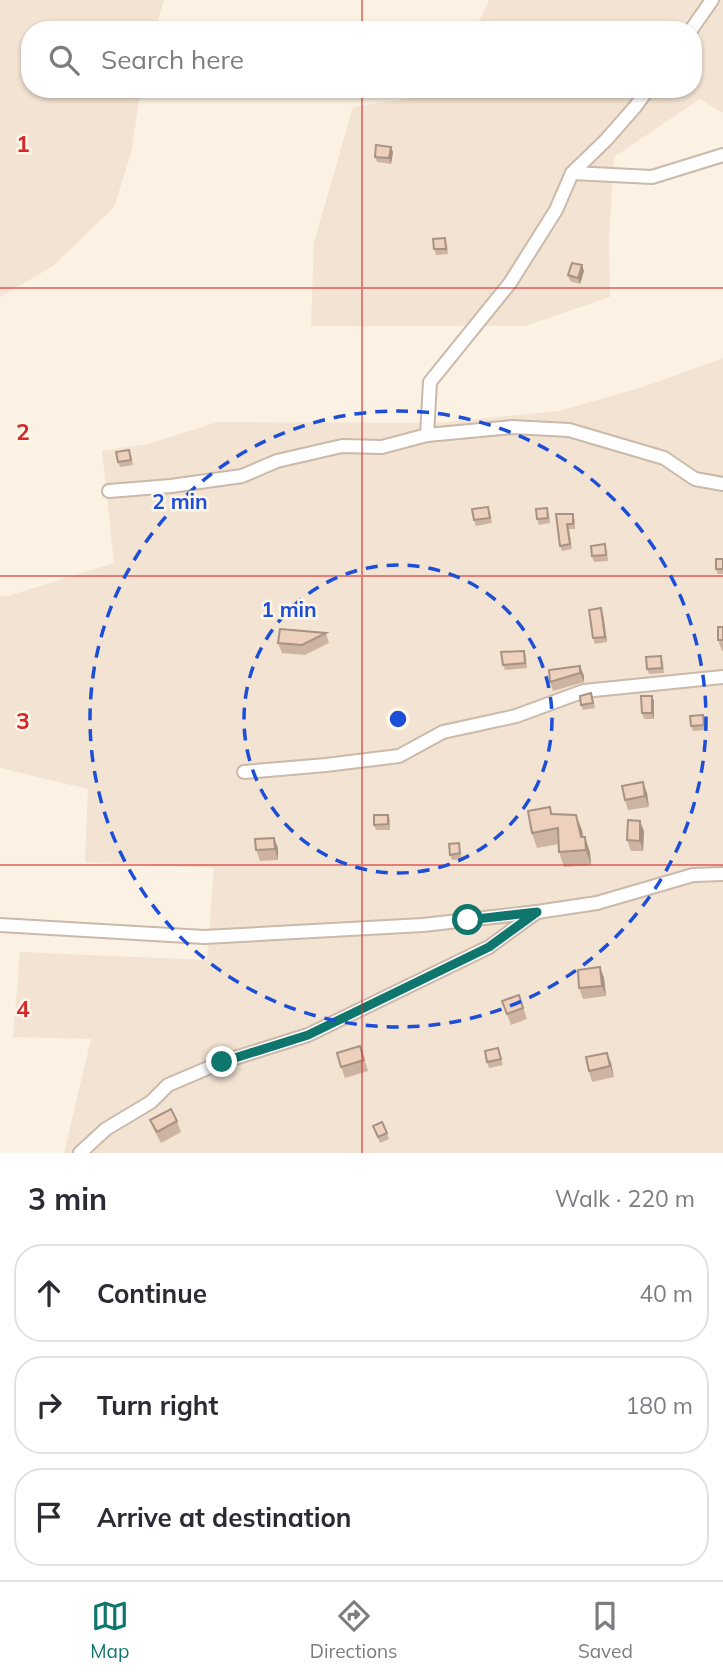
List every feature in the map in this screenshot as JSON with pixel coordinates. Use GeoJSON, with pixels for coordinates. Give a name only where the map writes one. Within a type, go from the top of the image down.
{"type":"FeatureCollection","features":[{"type":"Feature","properties":{"kind":"street"},"geometry":{"type":"LineString","coordinates":[[697,21],[712,0]]}},
{"type":"Feature","properties":{"kind":"street"},"geometry":{"type":"LineString","coordinates":[[427,435],[430,382],[510,283],[556,210],[572,173],[606,140],[642,98]]}},
{"type":"Feature","properties":{"kind":"street"},"geometry":{"type":"LineString","coordinates":[[572,173],[652,177],[723,155]]}},
{"type":"Feature","properties":{"kind":"street"},"geometry":{"type":"LineString","coordinates":[[108,491],[242,476],[277,461],[342,446],[382,447],[427,435],[512,427],[569,430],[664,458],[695,479],[723,484]]}},
{"type":"Feature","properties":{"kind":"street"},"geometry":{"type":"LineString","coordinates":[[244,772],[399,756],[443,732],[516,716],[584,691],[723,677]]}},
{"type":"Feature","properties":{"kind":"street"},"geometry":{"type":"LineString","coordinates":[[0,925],[204,937],[423,925],[597,903],[693,875],[723,874]]}},
{"type":"Feature","properties":{"kind":"street"},"geometry":{"type":"LineString","coordinates":[[80,1153],[106,1129],[151,1102],[168,1086],[222,1062],[308,1035],[489,947],[537,912]]}},
{"type":"Feature","properties":{"kind":"shaded area"},"geometry":{"type":"Polygon","coordinates":[[[0,0],[164,0],[158,21],[21,21],[21,98],[140,98],[131,153],[114,207],[53,266],[0,297],[0,0]]]}},
{"type":"Feature","properties":{"kind":"shaded area"},"geometry":{"type":"Polygon","coordinates":[[[489,0],[723,0],[723,113],[700,99],[614,157],[609,239],[610,297],[525,326],[311,326],[314,242],[353,107],[412,98],[702,98],[702,21],[479,21],[489,0]]]}},
{"type":"Feature","properties":{"kind":"shaded area"},"geometry":{"type":"Polygon","coordinates":[[[723,358],[723,1153],[64,1153],[91,1039],[13,1037],[20,952],[207,960],[214,868],[85,862],[88,789],[0,768],[0,596],[8,596],[114,563],[102,451],[148,444],[218,422],[438,423],[559,411],[646,386],[723,358]]]}},
{"type":"Feature","properties":{"kind":"building"},"geometry":{"type":"Polygon","coordinates":[[[376,145],[391,147],[389,158],[375,157],[376,145]]]}},
{"type":"Feature","properties":{"kind":"building"},"geometry":{"type":"Polygon","coordinates":[[[445,238],[446,249],[434,249],[433,239],[445,238]]]}},
{"type":"Feature","properties":{"kind":"building"},"geometry":{"type":"Polygon","coordinates":[[[572,263],[582,265],[578,278],[568,275],[572,263]]]}},
{"type":"Feature","properties":{"kind":"building"},"geometry":{"type":"Polygon","coordinates":[[[129,450],[131,460],[118,462],[116,452],[129,450]]]}},
{"type":"Feature","properties":{"kind":"building"},"geometry":{"type":"Polygon","coordinates":[[[488,507],[490,518],[474,520],[472,509],[488,507]]]}},
{"type":"Feature","properties":{"kind":"building"},"geometry":{"type":"Polygon","coordinates":[[[547,508],[548,518],[537,519],[536,509],[547,508]]]}},
{"type":"Feature","properties":{"kind":"building"},"geometry":{"type":"Polygon","coordinates":[[[556,514],[573,514],[573,524],[567,524],[570,544],[560,546],[556,514]]]}},
{"type":"Feature","properties":{"kind":"building"},"geometry":{"type":"Polygon","coordinates":[[[605,544],[606,555],[592,556],[591,546],[605,544]]]}},
{"type":"Feature","properties":{"kind":"building"},"geometry":{"type":"Polygon","coordinates":[[[716,559],[723,559],[723,569],[716,569],[716,559]]]}},
{"type":"Feature","properties":{"kind":"building"},"geometry":{"type":"Polygon","coordinates":[[[601,608],[605,637],[593,638],[589,610],[601,608]]]}},
{"type":"Feature","properties":{"kind":"building"},"geometry":{"type":"Polygon","coordinates":[[[718,627],[723,627],[723,640],[718,640],[718,627]]]}},
{"type":"Feature","properties":{"kind":"building"},"geometry":{"type":"Polygon","coordinates":[[[280,629],[326,633],[302,645],[278,643],[280,629]]]}},
{"type":"Feature","properties":{"kind":"building"},"geometry":{"type":"Polygon","coordinates":[[[524,651],[525,663],[503,665],[501,652],[524,651]]]}},
{"type":"Feature","properties":{"kind":"building"},"geometry":{"type":"Polygon","coordinates":[[[661,656],[662,668],[647,669],[646,657],[661,656]]]}},
{"type":"Feature","properties":{"kind":"building"},"geometry":{"type":"Polygon","coordinates":[[[580,666],[580,673],[550,682],[549,670],[580,666]]]}},
{"type":"Feature","properties":{"kind":"building"},"geometry":{"type":"Polygon","coordinates":[[[591,693],[593,703],[581,705],[580,696],[591,693]]]}},
{"type":"Feature","properties":{"kind":"building"},"geometry":{"type":"Polygon","coordinates":[[[641,696],[652,696],[652,713],[642,713],[641,696]]]}},
{"type":"Feature","properties":{"kind":"building"},"geometry":{"type":"Polygon","coordinates":[[[703,715],[704,725],[691,726],[690,716],[703,715]]]}},
{"type":"Feature","properties":{"kind":"building"},"geometry":{"type":"Polygon","coordinates":[[[643,782],[645,796],[625,800],[622,786],[643,782]]]}},
{"type":"Feature","properties":{"kind":"building"},"geometry":{"type":"Polygon","coordinates":[[[550,807],[551,814],[576,815],[581,837],[585,837],[586,850],[559,852],[558,828],[532,833],[528,811],[550,807]]]}},
{"type":"Feature","properties":{"kind":"building"},"geometry":{"type":"Polygon","coordinates":[[[374,815],[388,815],[388,824],[374,825],[374,815]]]}},
{"type":"Feature","properties":{"kind":"building"},"geometry":{"type":"Polygon","coordinates":[[[628,820],[640,821],[640,841],[627,840],[628,820]]]}},
{"type":"Feature","properties":{"kind":"building"},"geometry":{"type":"Polygon","coordinates":[[[274,838],[275,849],[256,850],[255,839],[274,838]]]}},
{"type":"Feature","properties":{"kind":"building"},"geometry":{"type":"Polygon","coordinates":[[[459,843],[460,853],[450,855],[449,844],[459,843]]]}},
{"type":"Feature","properties":{"kind":"building"},"geometry":{"type":"Polygon","coordinates":[[[600,967],[602,986],[579,988],[578,970],[600,967]]]}},
{"type":"Feature","properties":{"kind":"building"},"geometry":{"type":"Polygon","coordinates":[[[519,995],[523,1008],[507,1014],[502,1001],[519,995]]]}},
{"type":"Feature","properties":{"kind":"building"},"geometry":{"type":"Polygon","coordinates":[[[360,1046],[364,1060],[341,1067],[337,1053],[360,1046]]]}},
{"type":"Feature","properties":{"kind":"building"},"geometry":{"type":"Polygon","coordinates":[[[498,1048],[501,1059],[487,1062],[485,1051],[498,1048]]]}},
{"type":"Feature","properties":{"kind":"building"},"geometry":{"type":"Polygon","coordinates":[[[607,1053],[610,1066],[589,1071],[586,1057],[607,1053]]]}},
{"type":"Feature","properties":{"kind":"building"},"geometry":{"type":"Polygon","coordinates":[[[171,1109],[177,1121],[157,1132],[150,1120],[171,1109]]]}},
{"type":"Feature","properties":{"kind":"building"},"geometry":{"type":"Polygon","coordinates":[[[382,1122],[387,1133],[378,1137],[373,1126],[382,1122]]]}},
{"type":"Feature","properties":{"kind":"route"},"geometry":{"type":"LineString","coordinates":[[222,1062],[308,1035],[489,947],[537,912],[468,920]]}}]}
